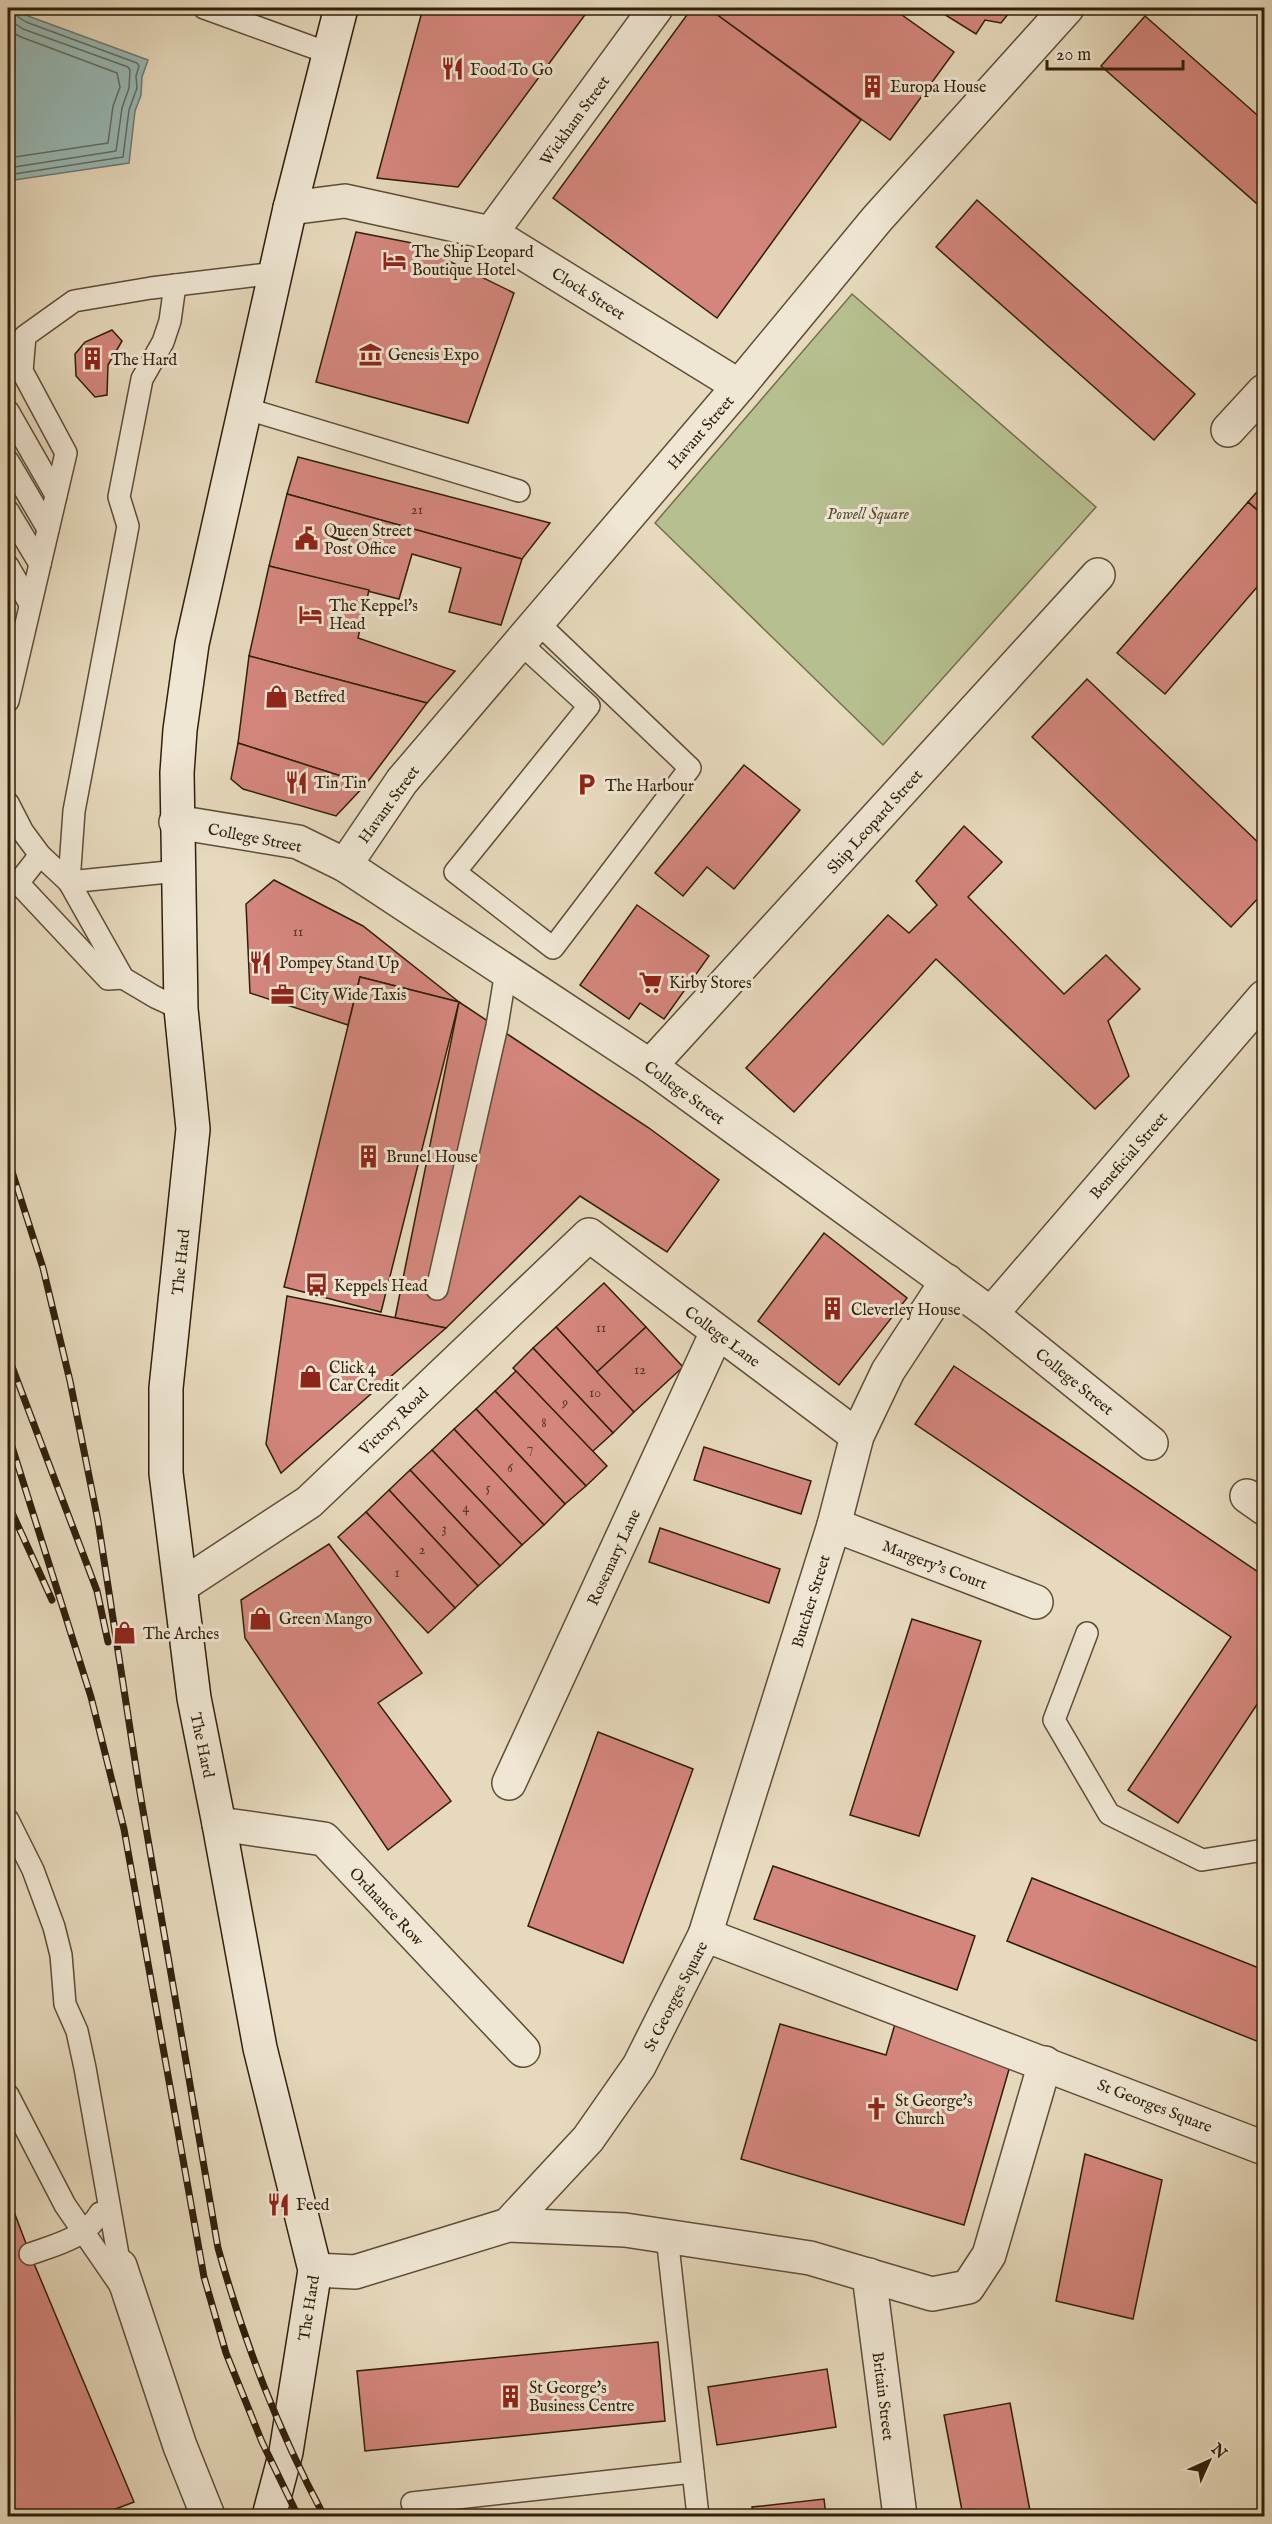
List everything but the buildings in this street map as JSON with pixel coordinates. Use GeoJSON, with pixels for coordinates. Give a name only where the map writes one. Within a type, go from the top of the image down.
{"type":"FeatureCollection","features":[{"type":"Feature","properties":{"kind":"street","name":"The Hard"},"geometry":{"type":"LineString","coordinates":[[269,2517],[286,2452],[315,2270],[260,2048],[194,1698],[166,1473],[166,1388],[192,1129],[181,1009],[176,822],[180,730],[192,644],[290,208],[341,8]]}},
{"type":"Feature","properties":{"kind":"street","name":"Wickham Street"},"geometry":{"type":"LineString","coordinates":[[491,233],[656,8]]}},
{"type":"Feature","properties":{"kind":"street","name":"Havant Street"},"geometry":{"type":"LineString","coordinates":[[345,865],[402,781],[739,386],[877,219],[1067,8]]}},
{"type":"Feature","properties":{"kind":"street","name":"Clock Street"},"geometry":{"type":"LineString","coordinates":[[290,208],[345,201],[491,233],[739,386]]}},
{"type":"Feature","properties":{"kind":"street"},"geometry":{"type":"LineString","coordinates":[[1228,430],[1264,391]]}},
{"type":"Feature","properties":{"kind":"street","name":"Ship Leopard Street"},"geometry":{"type":"LineString","coordinates":[[650,1066],[1098,575]]}},
{"type":"Feature","properties":{"kind":"street","name":"College Street"},"geometry":{"type":"LineString","coordinates":[[176,822],[298,842],[345,865],[650,1066],[992,1314],[1152,1443]]}},
{"type":"Feature","properties":{"kind":"street","name":"Beneficial Street"},"geometry":{"type":"LineString","coordinates":[[992,1314],[1264,997]]}},
{"type":"Feature","properties":{"kind":"street","name":"Victory Road"},"geometry":{"type":"LineString","coordinates":[[181,1586],[309,1502],[589,1235]]}},
{"type":"Feature","properties":{"kind":"street","name":"College Lane"},"geometry":{"type":"LineString","coordinates":[[589,1235],[857,1436]]}},
{"type":"Feature","properties":{"kind":"street","name":"Butcher Street"},"geometry":{"type":"LineString","coordinates":[[705,1935],[834,1525],[857,1436],[888,1371],[947,1281]]}},
{"type":"Feature","properties":{"kind":"street","name":"Rosemary Lane"},"geometry":{"type":"LineString","coordinates":[[510,1783],[717,1332]]}},
{"type":"Feature","properties":{"kind":"street","name":"Margery's Court"},"geometry":{"type":"LineString","coordinates":[[834,1525],[1036,1602]]}},
{"type":"Feature","properties":{"kind":"street","name":"Ordnance Row"},"geometry":{"type":"LineString","coordinates":[[219,1824],[324,1839],[523,2050]]}},
{"type":"Feature","properties":{"kind":"street","name":"St Georges Square"},"geometry":{"type":"LineString","coordinates":[[508,2225],[588,2139],[639,2066],[705,1935],[1264,2144]]}},
{"type":"Feature","properties":{"kind":"street","name":"St Georges Square"},"geometry":{"type":"LineString","coordinates":[[315,2270],[355,2272],[508,2225],[625,2230],[810,2258],[933,2294],[968,2286],[988,2255],[1045,2063]]}},
{"type":"Feature","properties":{"kind":"street"},"geometry":{"type":"LineString","coordinates":[[113,2265],[129,2297],[180,2446],[208,2517]]}},
{"type":"Feature","properties":{"kind":"street","name":"Britain Street"},"geometry":{"type":"LineString","coordinates":[[869,2276],[900,2517]]}},
{"type":"Feature","properties":{"kind":"lane"},"geometry":{"type":"LineString","coordinates":[[204,8],[331,54]]}},
{"type":"Feature","properties":{"kind":"lane"},"geometry":{"type":"LineString","coordinates":[[8,701],[11,668],[21,642],[66,453],[22,371],[25,336],[74,301],[175,285],[276,273]]}},
{"type":"Feature","properties":{"kind":"lane"},"geometry":{"type":"LineString","coordinates":[[69,882],[74,811],[128,526],[118,497],[142,379],[163,342],[170,321],[175,285]]}},
{"type":"Feature","properties":{"kind":"lane"},"geometry":{"type":"LineString","coordinates":[[244,408],[519,491]]}},
{"type":"Feature","properties":{"kind":"lane"},"geometry":{"type":"LineString","coordinates":[[8,411],[56,495]]}},
{"type":"Feature","properties":{"kind":"lane"},"geometry":{"type":"LineString","coordinates":[[8,461],[48,529]]}},
{"type":"Feature","properties":{"kind":"lane"},"geometry":{"type":"LineString","coordinates":[[8,511],[40,564]]}},
{"type":"Feature","properties":{"kind":"lane"},"geometry":{"type":"LineString","coordinates":[[8,566],[30,604]]}},
{"type":"Feature","properties":{"kind":"lane"},"geometry":{"type":"LineString","coordinates":[[8,619],[21,642]]}},
{"type":"Feature","properties":{"kind":"lane"},"geometry":{"type":"LineString","coordinates":[[528,633],[690,768],[553,948],[454,872],[589,706],[528,633]]}},
{"type":"Feature","properties":{"kind":"lane"},"geometry":{"type":"LineString","coordinates":[[8,803],[23,832],[40,855],[69,882],[123,978],[181,1009]]}},
{"type":"Feature","properties":{"kind":"lane"},"geometry":{"type":"LineString","coordinates":[[40,855],[18,883],[108,979],[123,978]]}},
{"type":"Feature","properties":{"kind":"lane"},"geometry":{"type":"LineString","coordinates":[[69,882],[178,871]]}},
{"type":"Feature","properties":{"kind":"lane"},"geometry":{"type":"LineString","coordinates":[[437,1289],[496,1026],[506,971]]}},
{"type":"Feature","properties":{"kind":"lane"},"geometry":{"type":"LineString","coordinates":[[1087,1633],[1054,1720],[1109,1814],[1202,1860],[1264,1850]]}},
{"type":"Feature","properties":{"kind":"lane"},"geometry":{"type":"LineString","coordinates":[[8,1820],[33,1870],[51,1918],[61,1955],[65,2004],[77,2031],[85,2068],[113,2265]]}},
{"type":"Feature","properties":{"kind":"lane"},"geometry":{"type":"LineString","coordinates":[[8,2095],[55,2188],[83,2233],[113,2265]]}},
{"type":"Feature","properties":{"kind":"lane"},"geometry":{"type":"LineString","coordinates":[[30,2254],[83,2233],[92,2226],[100,2213]]}},
{"type":"Feature","properties":{"kind":"lane"},"geometry":{"type":"LineString","coordinates":[[667,2236],[698,2517]]}},
{"type":"Feature","properties":{"kind":"lane"},"geometry":{"type":"LineString","coordinates":[[53,2246],[70,2244],[88,2249],[113,2265]]}},
{"type":"Feature","properties":{"kind":"lane"},"geometry":{"type":"LineString","coordinates":[[412,2503],[693,2472]]}},
{"type":"Feature","properties":{"kind":"green space","name":"Powell Square"},"geometry":{"type":"Polygon","coordinates":[[[852,294],[1096,507],[883,745],[655,523],[852,294]]]}},
{"type":"Feature","properties":{"kind":"water"},"geometry":{"type":"Polygon","coordinates":[[[8,8],[148,60],[142,77],[141,95],[135,111],[129,163],[8,181],[8,8]]]}},
{"type":"Feature","properties":{"kind":"railway"},"geometry":{"type":"LineString","coordinates":[[8,1159],[43,1268],[70,1381],[98,1521],[139,1787],[218,2248],[239,2318],[277,2418],[324,2516]]}},
{"type":"Feature","properties":{"kind":"railway"},"geometry":{"type":"LineString","coordinates":[[8,1356],[97,1591],[108,1642]]}},
{"type":"Feature","properties":{"kind":"railway"},"geometry":{"type":"LineString","coordinates":[[8,1434],[91,1697],[124,1829],[204,2277],[226,2353],[262,2442],[298,2516]]}},
{"type":"Feature","properties":{"kind":"railway"},"geometry":{"type":"LineString","coordinates":[[8,1504],[52,1600]]}},
{"type":"Feature","properties":{"kind":"place","name":"Food To Go"},"geometry":{"type":"Point","coordinates":[452,69]}},
{"type":"Feature","properties":{"kind":"place","name":"Europa House"},"geometry":{"type":"Point","coordinates":[872,86]}},
{"type":"Feature","properties":{"kind":"place","name":"The Ship Leopard Boutique Hotel"},"geometry":{"type":"Point","coordinates":[394,260]}},
{"type":"Feature","properties":{"kind":"place","name":"Genesis Expo"},"geometry":{"type":"Point","coordinates":[370,354]}},
{"type":"Feature","properties":{"kind":"place","name":"The Hard"},"geometry":{"type":"Point","coordinates":[93,359]}},
{"type":"Feature","properties":{"kind":"place","name":"Queen Street Post Office"},"geometry":{"type":"Point","coordinates":[306,539]}},
{"type":"Feature","properties":{"kind":"place","name":"The Keppel's Head"},"geometry":{"type":"Point","coordinates":[311,614]}},
{"type":"Feature","properties":{"kind":"place","name":"Betfred"},"geometry":{"type":"Point","coordinates":[276,696]}},
{"type":"Feature","properties":{"kind":"place","name":"Tin Tin"},"geometry":{"type":"Point","coordinates":[296,782]}},
{"type":"Feature","properties":{"kind":"place","name":"The Harbour"},"geometry":{"type":"Point","coordinates":[587,785]}},
{"type":"Feature","properties":{"kind":"place","name":"Pompey Stand Up"},"geometry":{"type":"Point","coordinates":[261,962]}},
{"type":"Feature","properties":{"kind":"place","name":"Kirby Stores"},"geometry":{"type":"Point","coordinates":[651,982]}},
{"type":"Feature","properties":{"kind":"place","name":"City Wide Taxis"},"geometry":{"type":"Point","coordinates":[282,994]}},
{"type":"Feature","properties":{"kind":"place","name":"Brunel House"},"geometry":{"type":"Point","coordinates":[368,1156]}},
{"type":"Feature","properties":{"kind":"place","name":"Keppels Head"},"geometry":{"type":"Point","coordinates":[316,1285]}},
{"type":"Feature","properties":{"kind":"place","name":"Cleverley House"},"geometry":{"type":"Point","coordinates":[833,1309]}},
{"type":"Feature","properties":{"kind":"place","name":"Click 4 Car Credit"},"geometry":{"type":"Point","coordinates":[311,1376]}},
{"type":"Feature","properties":{"kind":"place","name":"Green Mango"},"geometry":{"type":"Point","coordinates":[261,1618]}},
{"type":"Feature","properties":{"kind":"place","name":"The Arches"},"geometry":{"type":"Point","coordinates":[125,1633]}},
{"type":"Feature","properties":{"kind":"place","name":"St George's Church"},"geometry":{"type":"Point","coordinates":[877,2109]}},
{"type":"Feature","properties":{"kind":"place","name":"Feed"},"geometry":{"type":"Point","coordinates":[278,2204]}},
{"type":"Feature","properties":{"kind":"place","name":"St George's Business Centre"},"geometry":{"type":"Point","coordinates":[511,2396]}}]}
